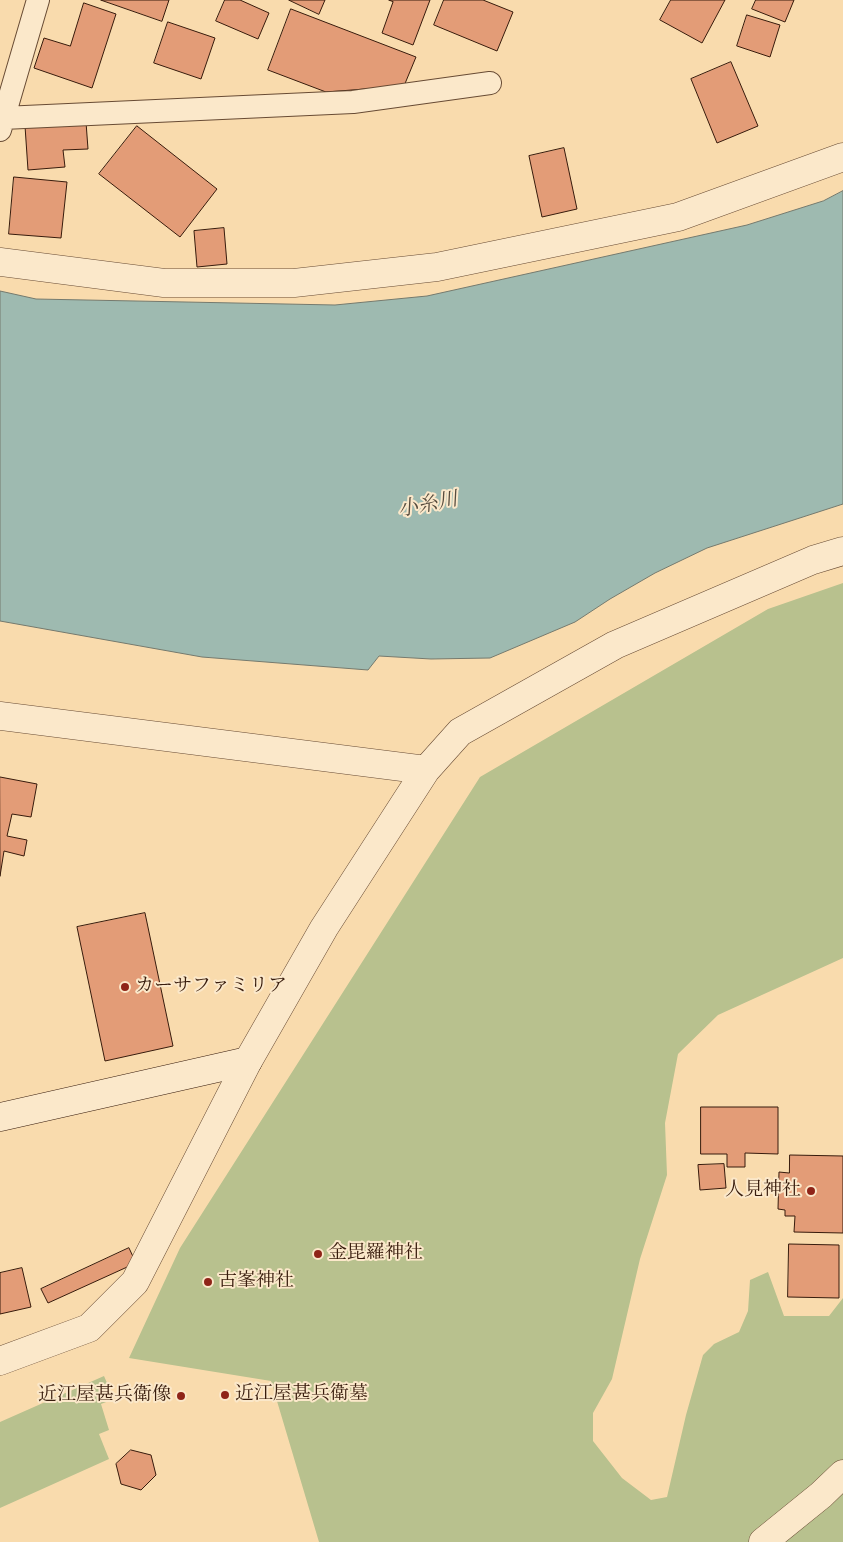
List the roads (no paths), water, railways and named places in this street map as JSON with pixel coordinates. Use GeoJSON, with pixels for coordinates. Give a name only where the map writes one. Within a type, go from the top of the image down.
{"type":"FeatureCollection","features":[{"type":"Feature","properties":{"kind":"street"},"geometry":{"type":"LineString","coordinates":[[0,262],[164,283],[294,283],[437,267],[678,217],[843,157]]}},
{"type":"Feature","properties":{"kind":"street"},"geometry":{"type":"LineString","coordinates":[[0,1361],[89,1328],[135,1282],[248,1061],[324,928],[426,770],[460,732],[615,644],[813,560],[843,551]]}},
{"type":"Feature","properties":{"kind":"street"},"geometry":{"type":"LineString","coordinates":[[0,716],[426,770]]}},
{"type":"Feature","properties":{"kind":"street"},"geometry":{"type":"LineString","coordinates":[[0,1117],[248,1061]]}},
{"type":"Feature","properties":{"kind":"street"},"geometry":{"type":"LineString","coordinates":[[763,1542],[821,1496],[843,1474]]}},
{"type":"Feature","properties":{"kind":"lane"},"geometry":{"type":"LineString","coordinates":[[38,0],[2,124],[353,102],[490,83]]}},
{"type":"Feature","properties":{"kind":"water","name":"小糸川"},"geometry":{"type":"Polygon","coordinates":[[[843,191],[843,504],[707,548],[655,573],[575,622],[490,658],[431,659],[379,656],[368,670],[202,657],[0,621],[0,291],[36,299],[335,305],[427,296],[747,225],[823,201],[843,191]]]}},
{"type":"Feature","properties":{"kind":"place","name":"カーサファミリア"},"geometry":{"type":"Point","coordinates":[125,987]}},
{"type":"Feature","properties":{"kind":"place","name":"人見神社"},"geometry":{"type":"Point","coordinates":[811,1191]}},
{"type":"Feature","properties":{"kind":"place","name":"金毘羅神社"},"geometry":{"type":"Point","coordinates":[318,1254]}},
{"type":"Feature","properties":{"kind":"place","name":"古峯神社"},"geometry":{"type":"Point","coordinates":[208,1282]}},
{"type":"Feature","properties":{"kind":"place","name":"近江屋甚兵衛墓"},"geometry":{"type":"Point","coordinates":[225,1395]}},
{"type":"Feature","properties":{"kind":"place","name":"近江屋甚兵衛像"},"geometry":{"type":"Point","coordinates":[181,1396]}}]}
